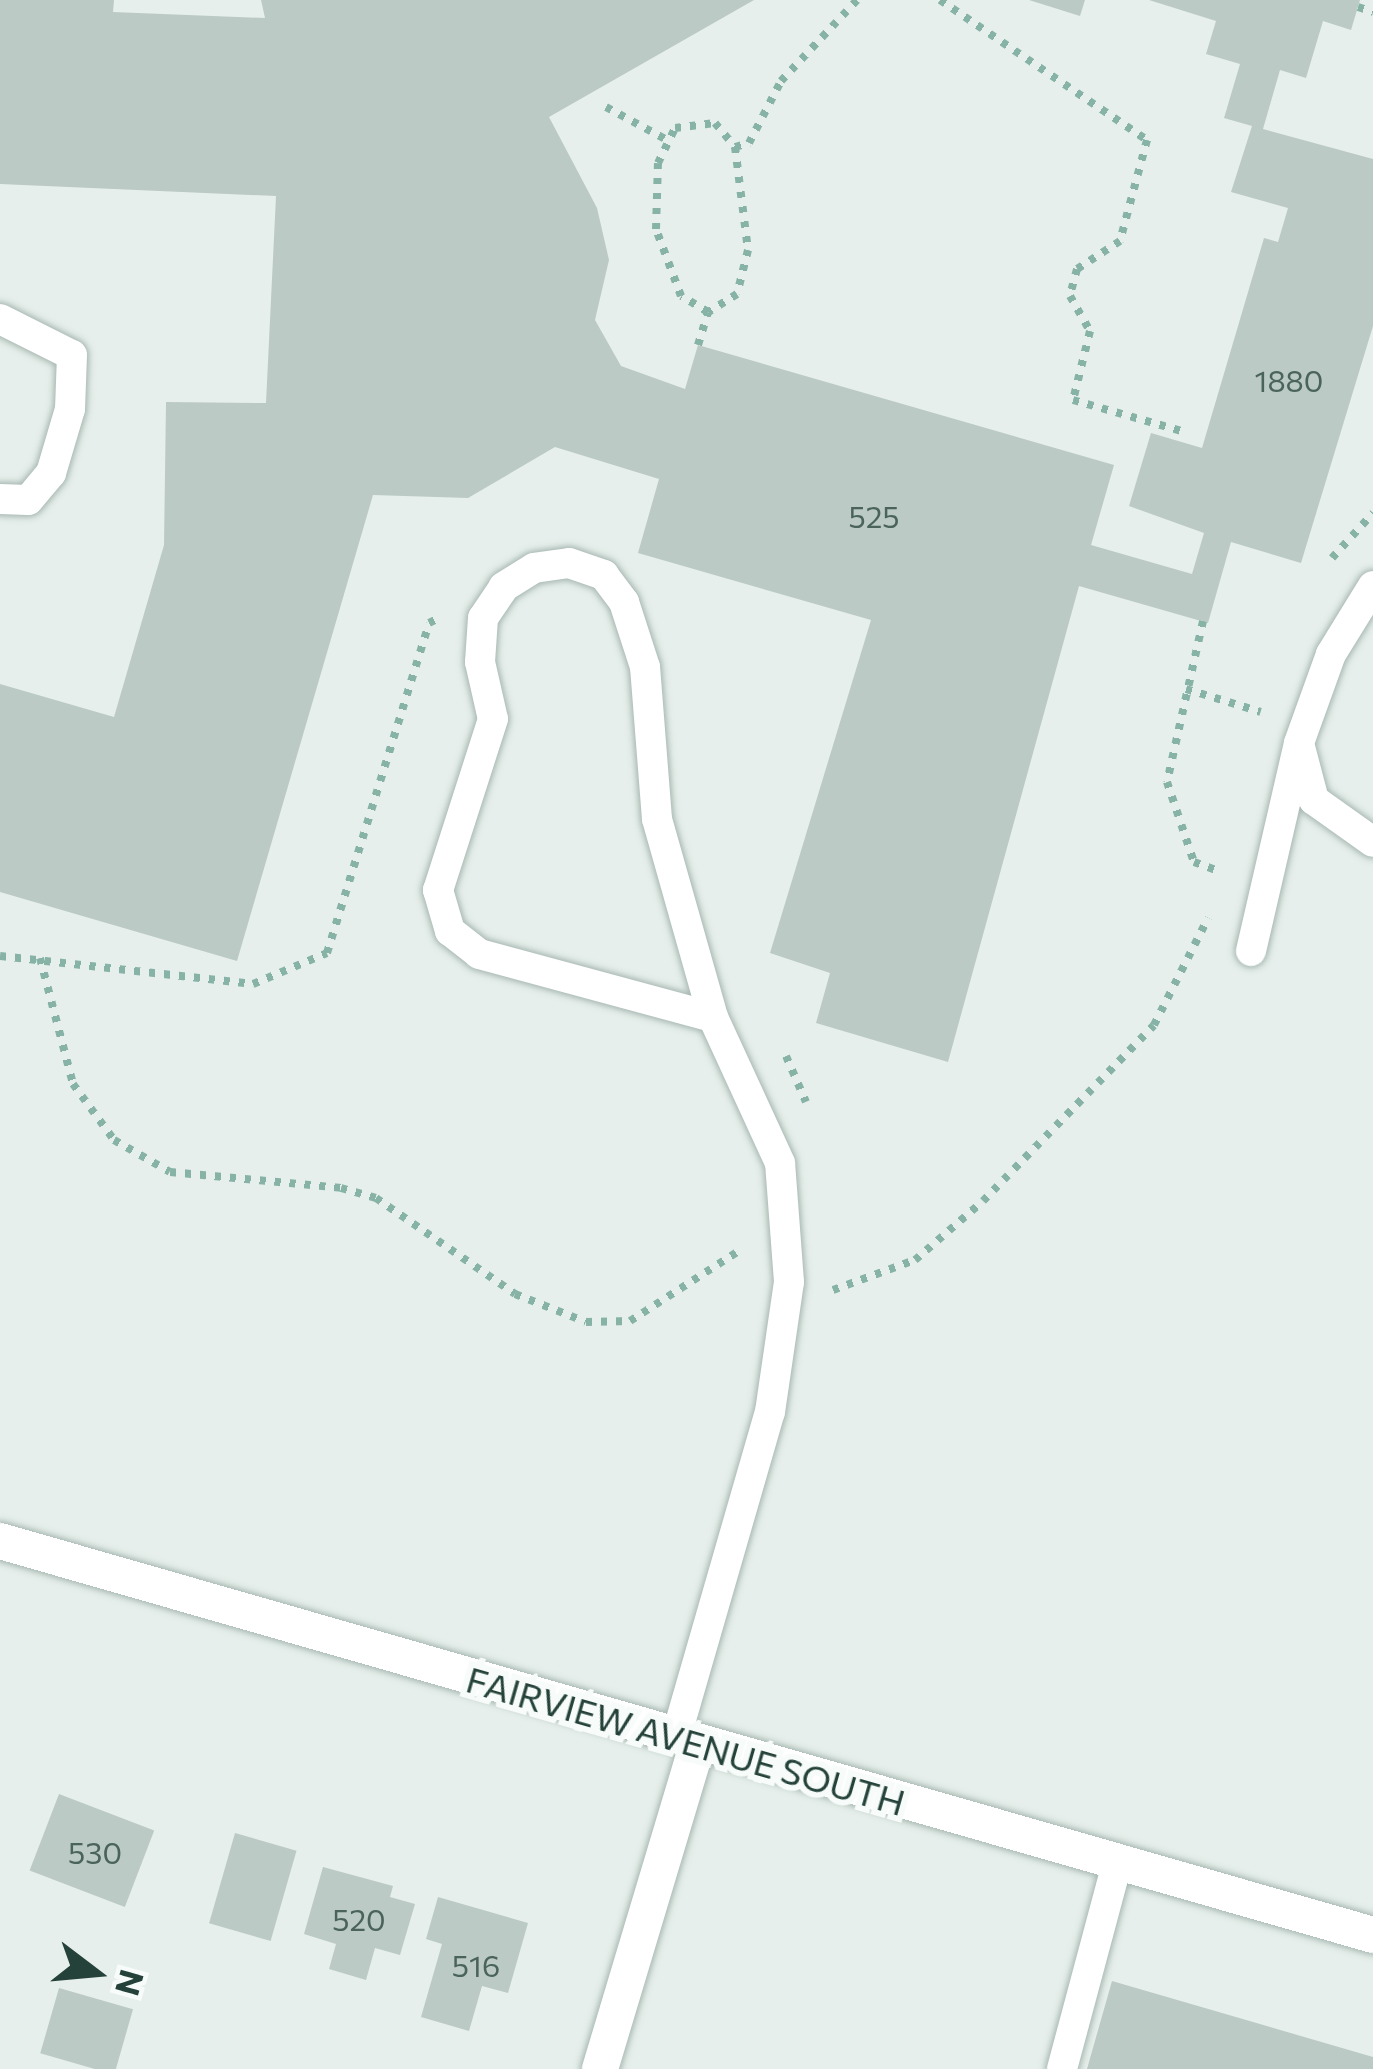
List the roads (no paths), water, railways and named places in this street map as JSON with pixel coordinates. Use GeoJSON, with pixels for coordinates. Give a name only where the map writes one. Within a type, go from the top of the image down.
{"type":"FeatureCollection","features":[{"type":"Feature","properties":{"kind":"street","name":"FAIRVIEW AVENUE SOUTH"},"geometry":{"type":"LineString","coordinates":[[0,1541],[1373,1935]]}},
{"type":"Feature","properties":{"kind":"street"},"geometry":{"type":"LineString","coordinates":[[600,2069],[687,1740]]}},
{"type":"Feature","properties":{"kind":"lane"},"geometry":{"type":"LineString","coordinates":[[0,319],[71,355],[70,409],[51,472],[28,500],[0,499]]}},
{"type":"Feature","properties":{"kind":"lane"},"geometry":{"type":"LineString","coordinates":[[687,1740],[770,1412],[789,1282],[780,1163],[712,1017],[657,819],[645,667],[624,602],[604,575],[569,563],[534,568],[504,587],[483,618],[480,662],[493,718],[438,890],[449,931],[479,954],[712,1017]]}},
{"type":"Feature","properties":{"kind":"lane"},"geometry":{"type":"LineString","coordinates":[[1251,951],[1299,742],[1331,654],[1373,586]]}},
{"type":"Feature","properties":{"kind":"lane"},"geometry":{"type":"LineString","coordinates":[[1299,742],[1314,800],[1373,842]]}},
{"type":"Feature","properties":{"kind":"lane"},"geometry":{"type":"LineString","coordinates":[[1062,2069],[1117,1864]]}}]}
